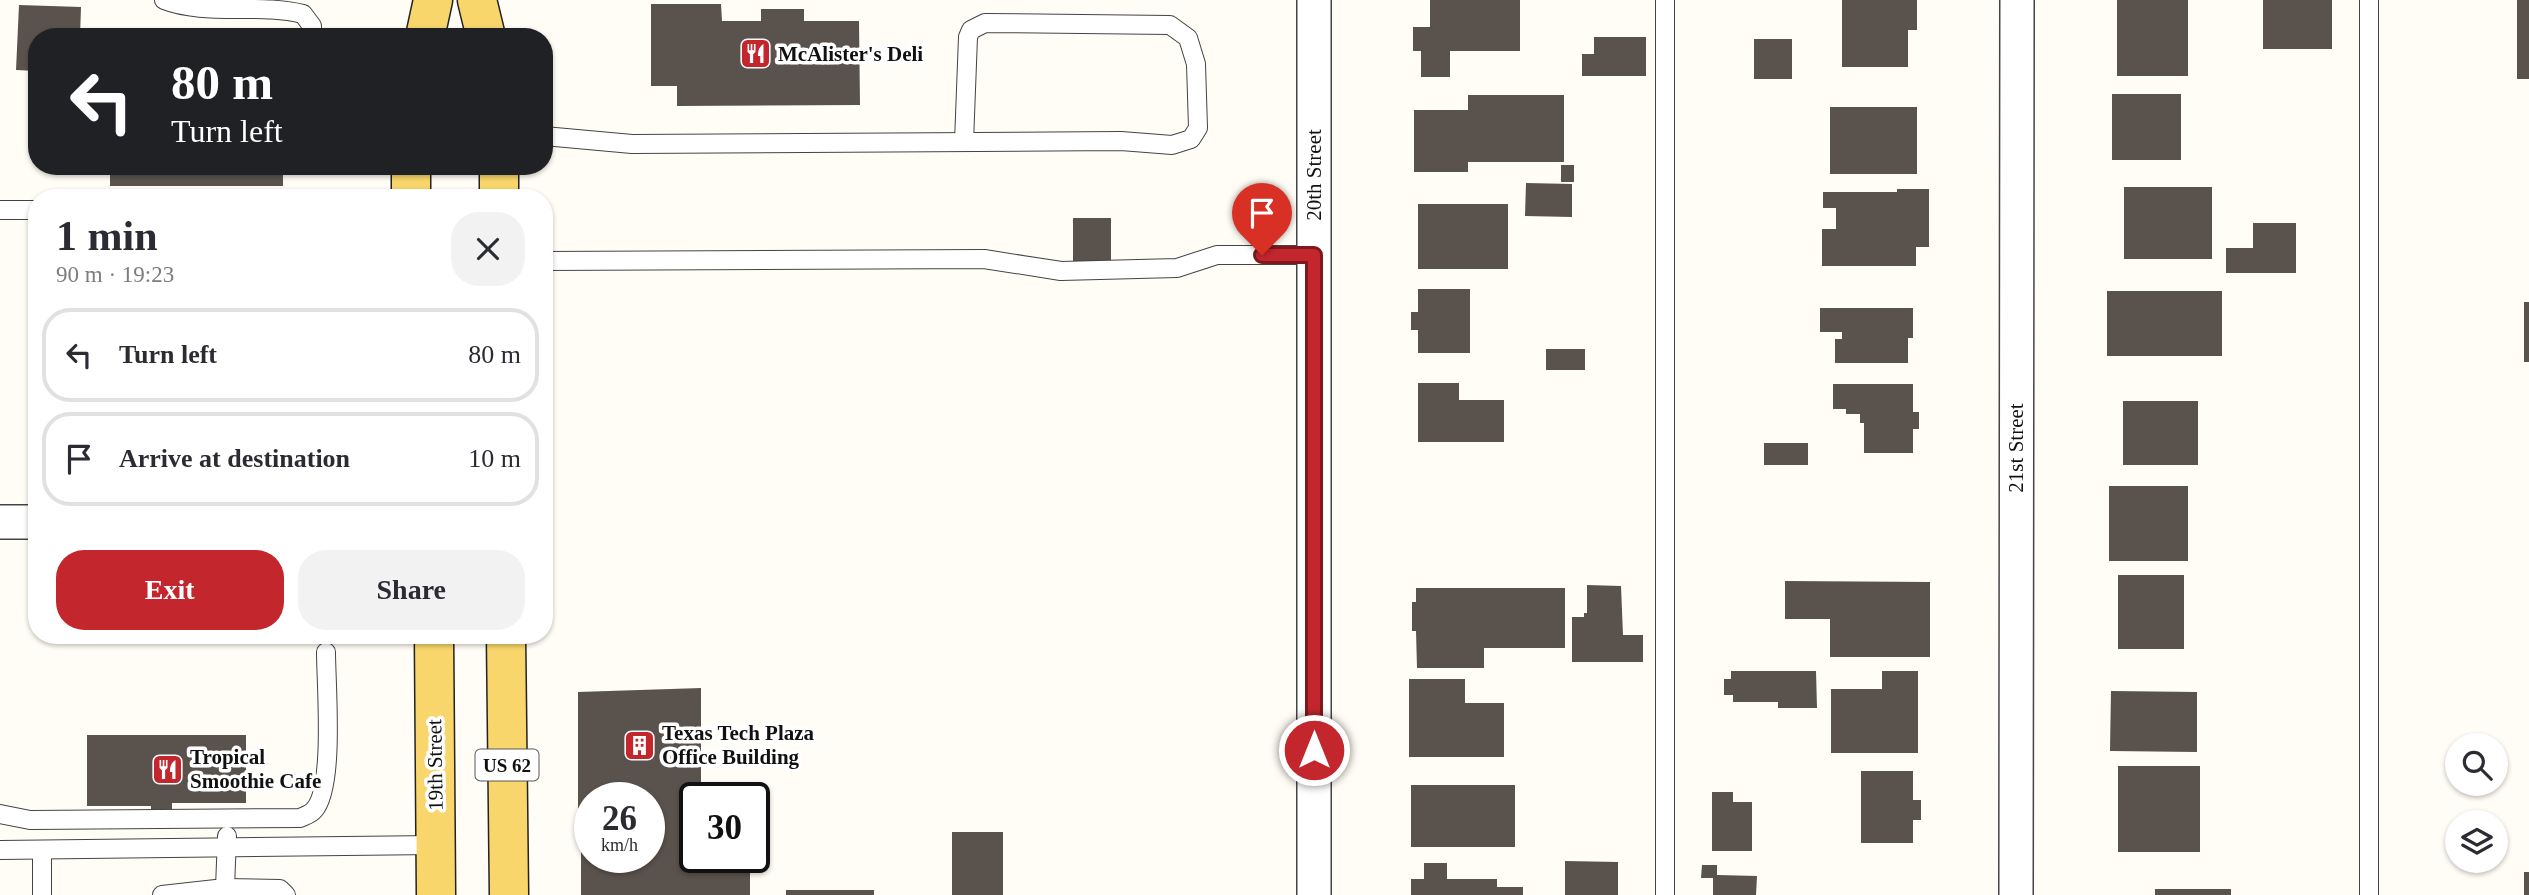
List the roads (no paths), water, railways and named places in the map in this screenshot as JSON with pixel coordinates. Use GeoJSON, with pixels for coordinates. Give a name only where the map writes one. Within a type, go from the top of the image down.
{"type":"FeatureCollection","features":[{"type":"Feature","properties":{"kind":"main road"},"geometry":{"type":"LineString","coordinates":[[427,28],[433,0]]}},
{"type":"Feature","properties":{"kind":"main road"},"geometry":{"type":"LineString","coordinates":[[477,0],[484,28]]}},
{"type":"Feature","properties":{"kind":"main road","name":"19th Street"},"geometry":{"type":"LineString","coordinates":[[434,644],[436,895]]}},
{"type":"Feature","properties":{"kind":"main road","name":"US 62"},"geometry":{"type":"LineString","coordinates":[[506,644],[509,895]]}},
{"type":"Feature","properties":{"kind":"street","name":"20th Street"},"geometry":{"type":"LineString","coordinates":[[1314,0],[1314,895]]}},
{"type":"Feature","properties":{"kind":"street","name":"21st Street"},"geometry":{"type":"LineString","coordinates":[[2016,895],[2017,0]]}},
{"type":"Feature","properties":{"kind":"street"},"geometry":{"type":"LineString","coordinates":[[0,522],[28,522]]}},
{"type":"Feature","properties":{"kind":"lane"},"geometry":{"type":"LineString","coordinates":[[164,0],[180,6],[282,9],[303,14],[312,28]]}},
{"type":"Feature","properties":{"kind":"lane"},"geometry":{"type":"LineString","coordinates":[[1665,0],[1665,895]]}},
{"type":"Feature","properties":{"kind":"lane"},"geometry":{"type":"LineString","coordinates":[[2369,0],[2369,895]]}},
{"type":"Feature","properties":{"kind":"lane"},"geometry":{"type":"LineString","coordinates":[[553,136],[632,145],[1121,141],[1172,145],[1191,139],[1198,128],[1196,64],[1188,38],[1170,25],[985,23],[971,30],[968,37],[964,142]]}},
{"type":"Feature","properties":{"kind":"lane"},"geometry":{"type":"LineString","coordinates":[[0,210],[28,210]]}},
{"type":"Feature","properties":{"kind":"lane"},"geometry":{"type":"LineString","coordinates":[[553,261],[984,259],[1060,271],[1177,268],[1217,255],[1314,255]]}},
{"type":"Feature","properties":{"kind":"lane"},"geometry":{"type":"LineString","coordinates":[[0,814],[30,820],[300,818],[314,811],[322,796],[327,775],[326,652]]}},
{"type":"Feature","properties":{"kind":"lane"},"geometry":{"type":"LineString","coordinates":[[225,888],[227,820]]}},
{"type":"Feature","properties":{"kind":"lane"},"geometry":{"type":"LineString","coordinates":[[0,850],[436,845]]}},
{"type":"Feature","properties":{"kind":"lane"},"geometry":{"type":"LineString","coordinates":[[42,850],[42,895]]}},
{"type":"Feature","properties":{"kind":"lane"},"geometry":{"type":"LineString","coordinates":[[162,895],[225,888],[280,889],[286,895]]}},
{"type":"Feature","properties":{"kind":"place","name":"McAlister's Deli"},"geometry":{"type":"Point","coordinates":[755,54]}},
{"type":"Feature","properties":{"kind":"place","name":"Texas Tech Plaza Office Building"},"geometry":{"type":"Point","coordinates":[639,745]}},
{"type":"Feature","properties":{"kind":"place","name":"Tropical Smoothie Cafe"},"geometry":{"type":"Point","coordinates":[167,769]}}]}
